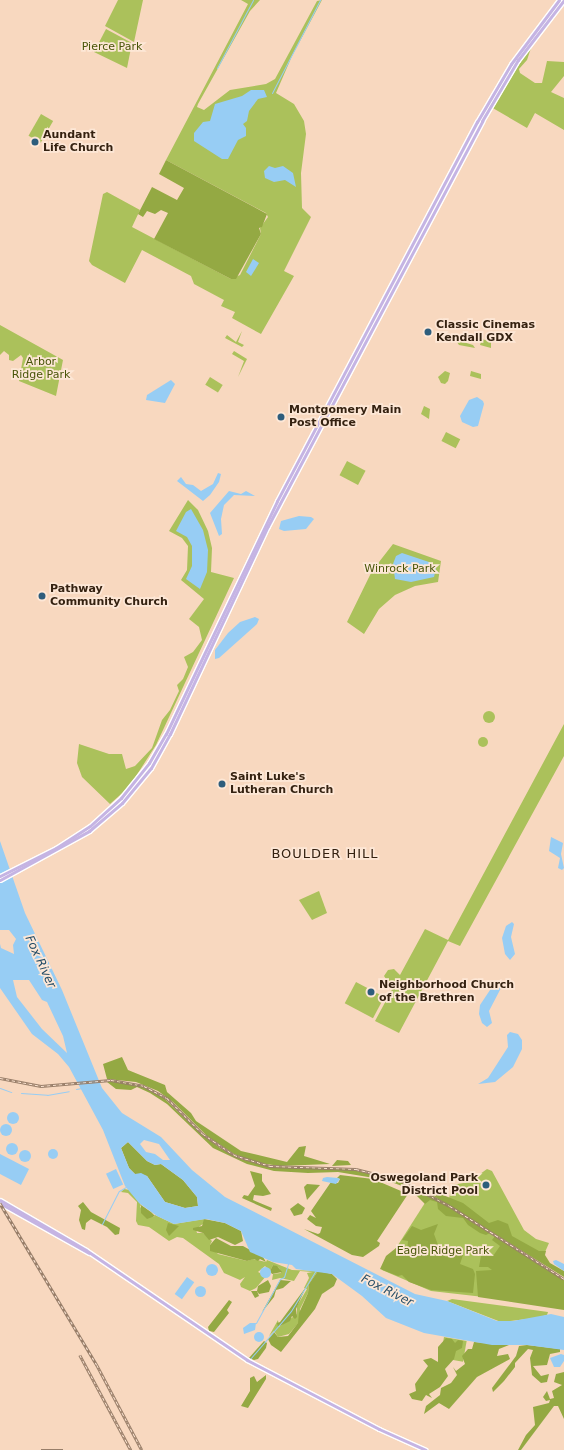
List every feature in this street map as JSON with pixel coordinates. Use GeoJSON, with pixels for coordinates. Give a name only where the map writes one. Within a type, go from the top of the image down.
{"type":"FeatureCollection","features":[{"type":"Feature","properties":{"kind":"main road"},"geometry":{"type":"LineString","coordinates":[[0,880],[90,826],[121,798],[150,763],[166,734],[273,508],[480,116],[517,55],[559,0]]}},
{"type":"Feature","properties":{"kind":"main road"},"geometry":{"type":"LineString","coordinates":[[0,876],[22,867],[72,842],[100,822],[130,794],[158,756],[268,526],[482,121],[518,60],[564,0]]}},
{"type":"Feature","properties":{"kind":"main road"},"geometry":{"type":"LineString","coordinates":[[0,1202],[9,1205],[89,1253],[247,1360],[379,1429],[426,1450]]}},
{"type":"Feature","properties":{"kind":"main road"},"geometry":{"type":"LineString","coordinates":[[0,1202],[89,1253]]}},
{"type":"Feature","properties":{"kind":"green space"},"geometry":{"type":"Polygon","coordinates":[[[118,0],[143,0],[134,42],[105,26],[118,0]]]}},
{"type":"Feature","properties":{"kind":"green space"},"geometry":{"type":"Polygon","coordinates":[[[241,0],[260,0],[250,11],[198,104],[197,107],[204,110],[230,90],[266,84],[275,79],[317,1],[322,0],[292,56],[276,93],[294,104],[304,121],[306,134],[301,173],[302,208],[311,217],[284,271],[294,276],[261,334],[232,318],[235,312],[221,306],[224,300],[194,284],[191,276],[142,250],[125,283],[92,265],[89,261],[103,194],[107,192],[140,210],[132,227],[231,279],[240,275],[261,234],[260,228],[268,217],[266,213],[166,160],[248,4],[241,0]]]}},
{"type":"Feature","properties":{"kind":"green space","name":"Pierce Park"},"geometry":{"type":"Polygon","coordinates":[[[106,29],[132,43],[127,68],[94,52],[106,29]]]}},
{"type":"Feature","properties":{"kind":"green space"},"geometry":{"type":"Polygon","coordinates":[[[533,42],[527,60],[519,69],[520,73],[535,83],[542,83],[547,61],[564,62],[564,76],[551,92],[564,98],[564,130],[535,113],[527,128],[491,107],[533,42]]]}},
{"type":"Feature","properties":{"kind":"green space"},"geometry":{"type":"Polygon","coordinates":[[[520,55],[485,112],[416,240],[483,113],[520,55]]]}},
{"type":"Feature","properties":{"kind":"green space"},"geometry":{"type":"Polygon","coordinates":[[[41,114],[53,121],[41,143],[29,136],[41,114]]]}},
{"type":"Feature","properties":{"kind":"green space"},"geometry":{"type":"Polygon","coordinates":[[[166,160],[267,214],[262,227],[259,228],[261,234],[236,279],[231,279],[154,239],[168,213],[161,210],[155,214],[147,211],[143,217],[138,214],[152,187],[177,200],[184,188],[159,174],[166,160]]]}},
{"type":"Feature","properties":{"kind":"green space","name":"Arbor Ridge Park"},"geometry":{"type":"Polygon","coordinates":[[[0,325],[63,360],[56,396],[19,381],[23,358],[21,355],[13,361],[9,360],[9,355],[4,351],[0,355],[0,325]]]}},
{"type":"Feature","properties":{"kind":"green space"},"geometry":{"type":"Polygon","coordinates":[[[242,331],[238,342],[244,345],[242,347],[225,338],[227,335],[236,342],[242,331]]]}},
{"type":"Feature","properties":{"kind":"green space"},"geometry":{"type":"Polygon","coordinates":[[[482,339],[491,342],[491,348],[480,345],[482,339]]]}},
{"type":"Feature","properties":{"kind":"green space"},"geometry":{"type":"Polygon","coordinates":[[[460,341],[473,345],[475,348],[459,345],[457,342],[460,341]]]}},
{"type":"Feature","properties":{"kind":"green space"},"geometry":{"type":"Polygon","coordinates":[[[234,351],[247,359],[238,377],[244,361],[232,354],[234,351]]]}},
{"type":"Feature","properties":{"kind":"green space"},"geometry":{"type":"Polygon","coordinates":[[[445,371],[450,373],[448,381],[445,384],[441,383],[438,377],[445,371]]]}},
{"type":"Feature","properties":{"kind":"green space"},"geometry":{"type":"Polygon","coordinates":[[[471,371],[481,374],[481,379],[470,376],[471,371]]]}},
{"type":"Feature","properties":{"kind":"green space"},"geometry":{"type":"Polygon","coordinates":[[[210,377],[223,385],[218,393],[205,385],[210,377]]]}},
{"type":"Feature","properties":{"kind":"green space"},"geometry":{"type":"Polygon","coordinates":[[[424,406],[430,409],[429,419],[421,414],[424,406]]]}},
{"type":"Feature","properties":{"kind":"green space"},"geometry":{"type":"Polygon","coordinates":[[[318,425],[232,596],[165,742],[134,787],[165,739],[240,576],[318,425]]]}},
{"type":"Feature","properties":{"kind":"green space"},"geometry":{"type":"Polygon","coordinates":[[[446,432],[460,439],[456,448],[441,441],[446,432]]]}},
{"type":"Feature","properties":{"kind":"green space"},"geometry":{"type":"Polygon","coordinates":[[[347,461],[366,471],[358,485],[339,475],[347,461]]]}},
{"type":"Feature","properties":{"kind":"green space"},"geometry":{"type":"Polygon","coordinates":[[[188,500],[198,510],[208,531],[212,548],[211,572],[234,578],[156,745],[129,787],[110,804],[82,777],[77,763],[79,744],[109,754],[122,754],[126,769],[135,766],[152,748],[162,720],[170,710],[179,691],[177,685],[183,679],[188,667],[184,657],[193,652],[202,640],[199,627],[189,619],[204,599],[181,580],[187,570],[188,546],[182,538],[169,531],[188,500]]]}},
{"type":"Feature","properties":{"kind":"green space","name":"Winrock Park"},"geometry":{"type":"Polygon","coordinates":[[[393,544],[441,561],[438,582],[415,586],[395,595],[379,609],[364,634],[347,622],[372,571],[393,544]]]}},
{"type":"Feature","properties":{"kind":"green space"},"geometry":{"type":"Polygon","coordinates":[[[489,711],[493,713],[495,717],[493,721],[489,723],[485,721],[483,717],[485,713],[489,711]]]}},
{"type":"Feature","properties":{"kind":"green space"},"geometry":{"type":"Polygon","coordinates":[[[564,724],[564,756],[460,946],[448,941],[399,1033],[375,1021],[395,984],[388,982],[384,976],[388,970],[394,969],[400,975],[425,929],[448,940],[564,724]]]}},
{"type":"Feature","properties":{"kind":"green space"},"geometry":{"type":"Polygon","coordinates":[[[481,737],[485,737],[487,738],[487,746],[481,747],[478,744],[478,740],[481,737]]]}},
{"type":"Feature","properties":{"kind":"green space"},"geometry":{"type":"Polygon","coordinates":[[[319,891],[327,913],[312,920],[299,900],[319,891]]]}},
{"type":"Feature","properties":{"kind":"green space"},"geometry":{"type":"Polygon","coordinates":[[[356,982],[384,997],[373,1018],[345,1003],[356,982]]]}},
{"type":"Feature","properties":{"kind":"green space"},"geometry":{"type":"Polygon","coordinates":[[[122,1057],[128,1070],[165,1085],[167,1092],[191,1113],[196,1121],[241,1151],[287,1162],[299,1147],[306,1146],[304,1156],[330,1164],[280,1166],[259,1163],[234,1154],[207,1136],[173,1102],[158,1091],[136,1082],[107,1079],[103,1064],[122,1057]]]}},
{"type":"Feature","properties":{"kind":"green space"},"geometry":{"type":"Polygon","coordinates":[[[117,1081],[142,1086],[164,1098],[198,1131],[220,1148],[241,1159],[272,1167],[348,1169],[393,1179],[435,1197],[490,1233],[486,1235],[480,1233],[468,1225],[463,1218],[446,1216],[438,1209],[437,1202],[430,1200],[425,1204],[410,1189],[386,1180],[338,1172],[308,1173],[274,1171],[247,1164],[213,1148],[167,1104],[150,1093],[137,1087],[131,1090],[116,1089],[107,1082],[117,1081]]]}},
{"type":"Feature","properties":{"kind":"green space"},"geometry":{"type":"Polygon","coordinates":[[[128,1142],[147,1161],[155,1165],[161,1164],[183,1180],[197,1197],[198,1206],[185,1208],[165,1202],[147,1176],[135,1174],[129,1168],[121,1148],[128,1142]]]}},
{"type":"Feature","properties":{"kind":"green space"},"geometry":{"type":"Polygon","coordinates":[[[337,1160],[348,1161],[351,1165],[332,1166],[337,1160]]]}},
{"type":"Feature","properties":{"kind":"green space"},"geometry":{"type":"Polygon","coordinates":[[[487,1169],[492,1171],[524,1230],[536,1239],[549,1243],[542,1259],[448,1203],[452,1185],[469,1182],[487,1169]]]}},
{"type":"Feature","properties":{"kind":"green space"},"geometry":{"type":"Polygon","coordinates":[[[250,1171],[262,1174],[262,1181],[271,1194],[263,1196],[254,1195],[253,1200],[272,1208],[271,1211],[242,1198],[244,1195],[248,1196],[255,1186],[250,1171]]]}},
{"type":"Feature","properties":{"kind":"green space"},"geometry":{"type":"Polygon","coordinates":[[[340,1175],[373,1179],[408,1194],[377,1241],[380,1243],[379,1246],[363,1257],[352,1255],[304,1229],[318,1234],[320,1233],[322,1227],[316,1226],[307,1219],[310,1215],[316,1218],[311,1211],[331,1182],[338,1183],[340,1179],[337,1178],[340,1175]]]}},
{"type":"Feature","properties":{"kind":"green space"},"geometry":{"type":"Polygon","coordinates":[[[307,1184],[320,1185],[307,1200],[304,1187],[307,1184]]]}},
{"type":"Feature","properties":{"kind":"green space"},"geometry":{"type":"Polygon","coordinates":[[[124,1189],[130,1190],[141,1205],[140,1207],[154,1217],[155,1215],[174,1224],[204,1219],[204,1223],[196,1229],[197,1233],[203,1233],[212,1241],[210,1245],[218,1254],[247,1261],[253,1259],[266,1262],[267,1260],[292,1270],[318,1271],[309,1284],[308,1293],[300,1309],[300,1321],[289,1334],[278,1337],[274,1331],[269,1336],[278,1320],[279,1327],[297,1314],[297,1306],[307,1289],[304,1288],[309,1278],[307,1273],[313,1272],[300,1271],[294,1281],[280,1278],[272,1280],[273,1274],[281,1273],[279,1268],[273,1265],[270,1271],[265,1266],[258,1272],[266,1276],[256,1288],[250,1291],[241,1287],[240,1284],[245,1277],[240,1280],[224,1273],[219,1264],[183,1238],[177,1237],[169,1241],[149,1227],[138,1225],[136,1221],[137,1202],[128,1193],[121,1192],[124,1189]]]}},
{"type":"Feature","properties":{"kind":"green space"},"geometry":{"type":"Polygon","coordinates":[[[428,1189],[463,1203],[489,1223],[498,1220],[508,1224],[512,1236],[539,1251],[546,1251],[545,1255],[550,1263],[564,1271],[564,1277],[427,1192],[428,1189]]]}},
{"type":"Feature","properties":{"kind":"green space","name":"Eagle Ridge Park"},"geometry":{"type":"Polygon","coordinates":[[[430,1195],[564,1281],[544,1304],[431,1291],[382,1270],[430,1195]]]}},
{"type":"Feature","properties":{"kind":"green space"},"geometry":{"type":"Polygon","coordinates":[[[83,1202],[91,1212],[120,1228],[119,1234],[115,1235],[107,1227],[91,1219],[86,1223],[85,1230],[82,1229],[79,1220],[81,1210],[78,1206],[83,1202]]]}},
{"type":"Feature","properties":{"kind":"green space"},"geometry":{"type":"Polygon","coordinates":[[[298,1203],[305,1208],[302,1214],[294,1216],[290,1209],[298,1203]]]}},
{"type":"Feature","properties":{"kind":"green space"},"geometry":{"type":"Polygon","coordinates":[[[141,1205],[155,1216],[147,1219],[141,1213],[141,1205]]]}},
{"type":"Feature","properties":{"kind":"green space"},"geometry":{"type":"Polygon","coordinates":[[[204,1219],[225,1223],[241,1231],[243,1241],[235,1245],[218,1237],[209,1240],[203,1233],[193,1230],[193,1228],[202,1226],[204,1219]]]}},
{"type":"Feature","properties":{"kind":"green space"},"geometry":{"type":"Polygon","coordinates":[[[168,1223],[179,1226],[169,1236],[166,1230],[168,1223]]]}},
{"type":"Feature","properties":{"kind":"green space"},"geometry":{"type":"Polygon","coordinates":[[[438,1224],[434,1234],[441,1253],[446,1257],[456,1251],[463,1255],[460,1264],[473,1269],[475,1274],[473,1293],[431,1290],[409,1282],[402,1275],[398,1276],[380,1269],[386,1256],[396,1248],[405,1253],[407,1251],[408,1241],[402,1240],[412,1226],[421,1230],[438,1224]]]}},
{"type":"Feature","properties":{"kind":"green space"},"geometry":{"type":"Polygon","coordinates":[[[495,1236],[564,1280],[564,1310],[478,1297],[476,1271],[492,1270],[488,1267],[479,1267],[481,1256],[476,1252],[486,1245],[482,1252],[493,1256],[500,1246],[492,1240],[495,1236]]]}},
{"type":"Feature","properties":{"kind":"green space"},"geometry":{"type":"Polygon","coordinates":[[[216,1238],[231,1246],[243,1246],[263,1257],[266,1262],[260,1259],[258,1261],[254,1259],[247,1261],[210,1251],[210,1245],[216,1238]]]}},
{"type":"Feature","properties":{"kind":"green space"},"geometry":{"type":"Polygon","coordinates":[[[273,1265],[277,1266],[282,1272],[272,1274],[270,1271],[273,1265]]]}},
{"type":"Feature","properties":{"kind":"green space"},"geometry":{"type":"Polygon","coordinates":[[[318,1271],[332,1274],[337,1279],[334,1286],[322,1294],[315,1309],[281,1352],[271,1345],[268,1339],[274,1332],[278,1337],[288,1336],[298,1323],[299,1313],[308,1293],[309,1284],[318,1271]]]}},
{"type":"Feature","properties":{"kind":"green space"},"geometry":{"type":"Polygon","coordinates":[[[268,1280],[271,1286],[269,1292],[259,1294],[257,1291],[258,1286],[268,1280]]]}},
{"type":"Feature","properties":{"kind":"green space"},"geometry":{"type":"Polygon","coordinates":[[[280,1280],[291,1281],[283,1288],[276,1290],[274,1297],[262,1312],[280,1280]]]}},
{"type":"Feature","properties":{"kind":"green space"},"geometry":{"type":"Polygon","coordinates":[[[306,1287],[296,1309],[297,1317],[295,1319],[292,1316],[290,1321],[278,1327],[277,1323],[280,1322],[306,1287]]]}},
{"type":"Feature","properties":{"kind":"green space"},"geometry":{"type":"Polygon","coordinates":[[[251,1291],[257,1291],[259,1296],[255,1298],[251,1291]]]}},
{"type":"Feature","properties":{"kind":"green space"},"geometry":{"type":"Polygon","coordinates":[[[452,1299],[548,1312],[547,1315],[536,1318],[501,1322],[447,1301],[452,1299]]]}},
{"type":"Feature","properties":{"kind":"green space"},"geometry":{"type":"Polygon","coordinates":[[[229,1300],[232,1302],[227,1310],[229,1313],[214,1332],[209,1331],[208,1327],[229,1300]]]}},
{"type":"Feature","properties":{"kind":"green space"},"geometry":{"type":"Polygon","coordinates":[[[444,1337],[467,1341],[463,1362],[440,1358],[444,1337]]]}},
{"type":"Feature","properties":{"kind":"green space"},"geometry":{"type":"Polygon","coordinates":[[[446,1338],[452,1339],[455,1343],[458,1340],[463,1341],[462,1348],[456,1351],[454,1359],[445,1369],[448,1376],[440,1387],[429,1394],[432,1398],[426,1395],[422,1401],[412,1399],[409,1394],[416,1391],[415,1384],[428,1366],[423,1360],[431,1358],[438,1362],[438,1347],[446,1338]]]}},
{"type":"Feature","properties":{"kind":"green space"},"geometry":{"type":"Polygon","coordinates":[[[264,1341],[267,1343],[266,1348],[258,1359],[254,1360],[249,1358],[264,1341]]]}},
{"type":"Feature","properties":{"kind":"green space"},"geometry":{"type":"Polygon","coordinates":[[[474,1342],[509,1345],[499,1349],[497,1356],[508,1354],[510,1359],[477,1377],[449,1409],[439,1403],[424,1414],[426,1406],[440,1395],[441,1388],[451,1383],[457,1375],[453,1367],[456,1371],[465,1364],[462,1356],[468,1349],[472,1349],[474,1342]]]}},
{"type":"Feature","properties":{"kind":"green space"},"geometry":{"type":"Polygon","coordinates":[[[527,1345],[560,1349],[560,1352],[550,1354],[547,1365],[533,1366],[541,1376],[549,1374],[547,1382],[541,1383],[532,1375],[530,1358],[533,1350],[528,1349],[515,1363],[515,1367],[504,1381],[493,1392],[492,1388],[516,1356],[519,1346],[527,1345]]]}},
{"type":"Feature","properties":{"kind":"green space"},"geometry":{"type":"Polygon","coordinates":[[[564,1372],[564,1419],[558,1406],[554,1406],[521,1450],[518,1450],[526,1435],[535,1425],[533,1407],[549,1403],[550,1400],[546,1401],[543,1397],[547,1391],[550,1399],[554,1398],[552,1391],[562,1385],[554,1382],[556,1374],[564,1372]]]}},
{"type":"Feature","properties":{"kind":"green space"},"geometry":{"type":"Polygon","coordinates":[[[266,1375],[266,1379],[248,1408],[241,1406],[250,1391],[250,1378],[254,1376],[257,1382],[266,1375]]]}},
{"type":"Feature","properties":{"kind":"water"},"geometry":{"type":"Polygon","coordinates":[[[251,90],[264,90],[267,97],[258,99],[249,111],[247,121],[243,124],[246,128],[246,136],[238,140],[228,159],[222,159],[194,141],[194,133],[203,122],[210,121],[215,104],[242,96],[251,90]]]}},
{"type":"Feature","properties":{"kind":"water"},"geometry":{"type":"Polygon","coordinates":[[[269,166],[275,168],[283,166],[293,173],[296,187],[285,180],[274,182],[265,178],[264,171],[269,166]]]}},
{"type":"Feature","properties":{"kind":"water"},"geometry":{"type":"Polygon","coordinates":[[[253,259],[259,263],[251,276],[246,272],[253,259]]]}},
{"type":"Feature","properties":{"kind":"water"},"geometry":{"type":"Polygon","coordinates":[[[171,380],[175,384],[165,403],[146,400],[147,395],[171,380]]]}},
{"type":"Feature","properties":{"kind":"water"},"geometry":{"type":"Polygon","coordinates":[[[477,397],[483,401],[484,404],[478,426],[473,427],[462,422],[460,416],[469,400],[477,397]]]}},
{"type":"Feature","properties":{"kind":"water"},"geometry":{"type":"Polygon","coordinates":[[[218,473],[221,474],[219,482],[210,495],[203,501],[177,481],[181,477],[186,484],[193,485],[201,491],[213,484],[218,473]]]}},
{"type":"Feature","properties":{"kind":"water"},"geometry":{"type":"Polygon","coordinates":[[[229,491],[241,494],[246,491],[255,496],[234,495],[224,505],[221,519],[222,534],[219,536],[210,513],[229,491]]]}},
{"type":"Feature","properties":{"kind":"water"},"geometry":{"type":"Polygon","coordinates":[[[191,509],[203,530],[208,550],[207,572],[200,589],[186,579],[192,566],[192,546],[187,537],[176,531],[186,512],[191,509]]]}},
{"type":"Feature","properties":{"kind":"water"},"geometry":{"type":"Polygon","coordinates":[[[299,516],[311,517],[314,519],[306,529],[284,531],[279,529],[281,521],[299,516]]]}},
{"type":"Feature","properties":{"kind":"water"},"geometry":{"type":"Polygon","coordinates":[[[402,553],[432,563],[436,568],[434,577],[411,582],[395,579],[393,564],[396,556],[402,553]]]}},
{"type":"Feature","properties":{"kind":"water"},"geometry":{"type":"Polygon","coordinates":[[[255,617],[259,619],[257,624],[219,658],[215,659],[215,650],[228,633],[240,622],[255,617]]]}},
{"type":"Feature","properties":{"kind":"water"},"geometry":{"type":"Polygon","coordinates":[[[551,837],[563,843],[561,854],[564,868],[562,870],[558,868],[560,858],[549,851],[551,837]]]}},
{"type":"Feature","properties":{"kind":"water","name":"Fox River"},"geometry":{"type":"Polygon","coordinates":[[[0,841],[25,913],[62,990],[102,1088],[122,1113],[161,1137],[192,1170],[225,1197],[415,1294],[447,1301],[497,1321],[513,1321],[551,1314],[564,1317],[564,1350],[527,1345],[492,1345],[424,1333],[386,1318],[362,1296],[332,1274],[296,1269],[292,1265],[273,1262],[250,1252],[241,1231],[225,1223],[206,1219],[174,1224],[157,1216],[139,1203],[125,1186],[103,1130],[69,1067],[58,1054],[32,1034],[0,988],[0,944],[1,948],[14,954],[13,945],[16,939],[9,930],[0,930],[0,841]],[[13,980],[17,997],[42,1029],[67,1053],[63,1036],[47,1002],[42,1000],[29,980],[13,980]],[[144,1140],[140,1144],[146,1152],[155,1154],[163,1160],[170,1160],[159,1144],[144,1140]],[[128,1142],[121,1148],[129,1168],[135,1174],[141,1173],[147,1176],[165,1202],[185,1208],[198,1206],[197,1197],[183,1180],[161,1164],[155,1165],[147,1161],[128,1142]]]}},
{"type":"Feature","properties":{"kind":"water"},"geometry":{"type":"Polygon","coordinates":[[[512,922],[514,924],[511,937],[515,954],[510,960],[505,954],[502,938],[506,926],[512,922]]]}},
{"type":"Feature","properties":{"kind":"water"},"geometry":{"type":"Polygon","coordinates":[[[496,981],[501,983],[501,988],[489,1011],[492,1023],[487,1027],[482,1023],[479,1014],[480,1005],[496,981]]]}},
{"type":"Feature","properties":{"kind":"water"},"geometry":{"type":"Polygon","coordinates":[[[510,1032],[518,1034],[522,1040],[522,1049],[513,1067],[495,1082],[478,1084],[488,1078],[508,1047],[507,1035],[510,1032]]]}},
{"type":"Feature","properties":{"kind":"water"},"geometry":{"type":"Polygon","coordinates":[[[13,1112],[17,1114],[19,1118],[17,1122],[13,1124],[9,1122],[7,1118],[9,1114],[13,1112]]]}},
{"type":"Feature","properties":{"kind":"water"},"geometry":{"type":"Polygon","coordinates":[[[6,1124],[10,1126],[12,1130],[10,1134],[6,1136],[2,1134],[0,1130],[2,1126],[6,1124]]]}},
{"type":"Feature","properties":{"kind":"water"},"geometry":{"type":"Polygon","coordinates":[[[12,1143],[16,1145],[18,1149],[16,1153],[12,1155],[8,1153],[6,1149],[8,1145],[12,1143]]]}},
{"type":"Feature","properties":{"kind":"water"},"geometry":{"type":"Polygon","coordinates":[[[51,1149],[55,1149],[57,1150],[57,1158],[51,1159],[48,1156],[48,1152],[51,1149]]]}},
{"type":"Feature","properties":{"kind":"water"},"geometry":{"type":"Polygon","coordinates":[[[25,1150],[29,1152],[31,1156],[29,1160],[25,1162],[21,1160],[19,1156],[21,1152],[25,1150]]]}},
{"type":"Feature","properties":{"kind":"water"},"geometry":{"type":"Polygon","coordinates":[[[0,1154],[29,1169],[21,1185],[0,1174],[0,1154]]]}},
{"type":"Feature","properties":{"kind":"water"},"geometry":{"type":"Polygon","coordinates":[[[116,1169],[123,1184],[113,1189],[106,1174],[116,1169]]]}},
{"type":"Feature","properties":{"kind":"water"},"geometry":{"type":"Polygon","coordinates":[[[327,1177],[340,1179],[336,1184],[322,1181],[323,1178],[327,1177]]]}},
{"type":"Feature","properties":{"kind":"water"},"geometry":{"type":"Polygon","coordinates":[[[556,1260],[564,1264],[564,1271],[554,1264],[553,1261],[556,1260]]]}},
{"type":"Feature","properties":{"kind":"water"},"geometry":{"type":"Polygon","coordinates":[[[210,1264],[214,1264],[218,1270],[214,1276],[210,1276],[206,1272],[206,1268],[210,1264]]]}},
{"type":"Feature","properties":{"kind":"water"},"geometry":{"type":"Polygon","coordinates":[[[263,1267],[267,1267],[269,1268],[269,1276],[263,1277],[260,1274],[260,1270],[263,1267]]]}},
{"type":"Feature","properties":{"kind":"water"},"geometry":{"type":"Polygon","coordinates":[[[187,1277],[194,1282],[182,1299],[175,1294],[187,1277]]]}},
{"type":"Feature","properties":{"kind":"water"},"geometry":{"type":"Polygon","coordinates":[[[198,1286],[202,1286],[204,1287],[204,1295],[198,1296],[195,1293],[195,1289],[198,1286]]]}},
{"type":"Feature","properties":{"kind":"water"},"geometry":{"type":"Polygon","coordinates":[[[250,1323],[256,1323],[255,1330],[244,1334],[243,1328],[250,1323]]]}},
{"type":"Feature","properties":{"kind":"water"},"geometry":{"type":"Polygon","coordinates":[[[257,1332],[261,1332],[264,1337],[261,1342],[257,1342],[254,1339],[254,1335],[257,1332]]]}},
{"type":"Feature","properties":{"kind":"water"},"geometry":{"type":"Polygon","coordinates":[[[561,1354],[564,1355],[564,1361],[560,1367],[554,1367],[550,1358],[561,1354]]]}},
{"type":"Feature","properties":{"kind":"waterway"},"geometry":{"type":"LineString","coordinates":[[217,68],[253,0]]}},
{"type":"Feature","properties":{"kind":"waterway"},"geometry":{"type":"LineString","coordinates":[[272,93],[320,0]]}},
{"type":"Feature","properties":{"kind":"waterway"},"geometry":{"type":"LineString","coordinates":[[0,1088],[11,1092]]}},
{"type":"Feature","properties":{"kind":"waterway"},"geometry":{"type":"LineString","coordinates":[[76,1089],[82,1088]]}},
{"type":"Feature","properties":{"kind":"waterway"},"geometry":{"type":"LineString","coordinates":[[21,1093],[47,1095],[69,1091]]}},
{"type":"Feature","properties":{"kind":"waterway"},"geometry":{"type":"LineString","coordinates":[[102,1224],[119,1191],[126,1187]]}},
{"type":"Feature","properties":{"kind":"waterway"},"geometry":{"type":"LineString","coordinates":[[256,1323],[280,1279],[284,1277],[288,1264]]}},
{"type":"Feature","properties":{"kind":"waterway"},"geometry":{"type":"LineString","coordinates":[[250,1359],[291,1311],[316,1270]]}},
{"type":"Feature","properties":{"kind":"railway"},"geometry":{"type":"LineString","coordinates":[[0,1078],[41,1086],[111,1080],[144,1086],[167,1098],[203,1134],[234,1155],[270,1166],[356,1169],[400,1180],[450,1206],[564,1279]]}},
{"type":"Feature","properties":{"kind":"railway"},"geometry":{"type":"LineString","coordinates":[[0,1203],[97,1365],[142,1450]]}},
{"type":"Feature","properties":{"kind":"railway"},"geometry":{"type":"LineString","coordinates":[[80,1355],[131,1450]]}},
{"type":"Feature","properties":{"kind":"railway"},"geometry":{"type":"LineString","coordinates":[[41,1450],[63,1450]]}},
{"type":"Feature","properties":{"kind":"place","name":"Aundant Life Church"},"geometry":{"type":"Point","coordinates":[35,142]}},
{"type":"Feature","properties":{"kind":"place","name":"Classic Cinemas Kendall GDX"},"geometry":{"type":"Point","coordinates":[428,332]}},
{"type":"Feature","properties":{"kind":"place","name":"Montgomery Main Post Office"},"geometry":{"type":"Point","coordinates":[281,417]}},
{"type":"Feature","properties":{"kind":"place","name":"Pathway Community Church"},"geometry":{"type":"Point","coordinates":[42,596]}},
{"type":"Feature","properties":{"kind":"place","name":"Saint Luke's Lutheran Church"},"geometry":{"type":"Point","coordinates":[222,784]}},
{"type":"Feature","properties":{"kind":"place","name":"Neighborhood Church of the Brethren"},"geometry":{"type":"Point","coordinates":[371,992]}},
{"type":"Feature","properties":{"kind":"place","name":"Oswegoland Park District Pool"},"geometry":{"type":"Point","coordinates":[486,1185]}},
{"type":"Feature","properties":{"kind":"district","name":"BOULDER HILL"},"geometry":{"type":"Point","coordinates":[325,854]}}]}
